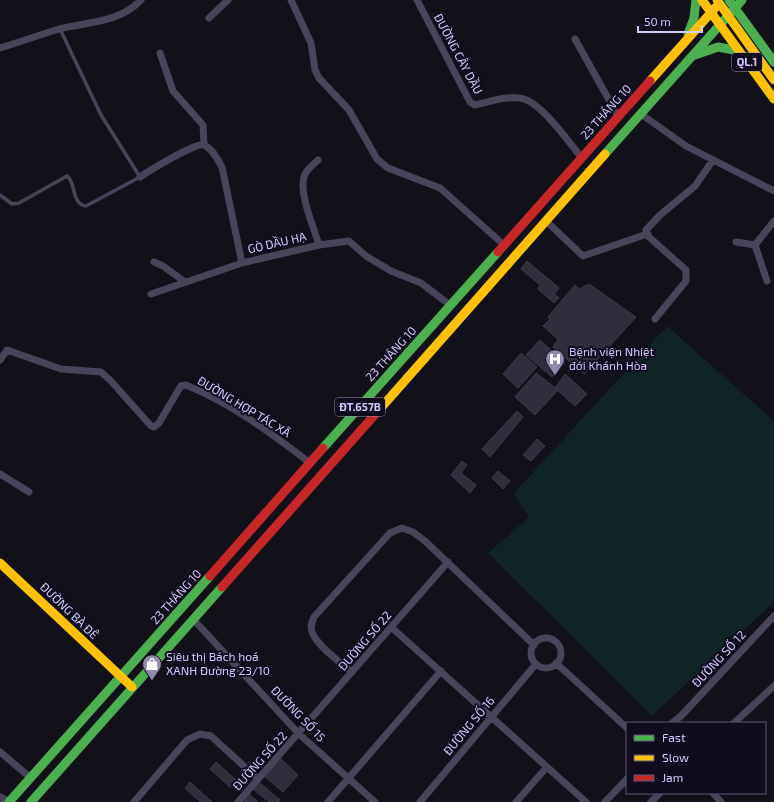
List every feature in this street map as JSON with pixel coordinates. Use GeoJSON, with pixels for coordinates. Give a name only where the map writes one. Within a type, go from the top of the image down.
{"type":"FeatureCollection","features":[{"type":"Feature","properties":{"kind":"main road","name":"ĐT.657B"},"geometry":{"type":"LineString","coordinates":[[685,42],[694,18],[696,0]]}},
{"type":"Feature","properties":{"kind":"main road","name":"QL.1"},"geometry":{"type":"LineString","coordinates":[[702,0],[774,99]]}},
{"type":"Feature","properties":{"kind":"main road","name":"QL.1"},"geometry":{"type":"LineString","coordinates":[[717,0],[774,80]]}},
{"type":"Feature","properties":{"kind":"main road","name":"23 THÁNG 10"},"geometry":{"type":"LineString","coordinates":[[9,802],[722,0]]}},
{"type":"Feature","properties":{"kind":"main road","name":"QL.1"},"geometry":{"type":"LineString","coordinates":[[729,0],[774,62]]}},
{"type":"Feature","properties":{"kind":"main road"},"geometry":{"type":"LineString","coordinates":[[720,24],[742,0]]}},
{"type":"Feature","properties":{"kind":"main road","name":"ĐT.657B"},"geometry":{"type":"LineString","coordinates":[[31,802],[720,24]]}},
{"type":"Feature","properties":{"kind":"main road","name":"ĐT.657B"},"geometry":{"type":"LineString","coordinates":[[691,57],[718,47],[726,47],[739,51]]}},
{"type":"Feature","properties":{"kind":"main road","name":"ĐƯỜNG BÀ ĐÊ"},"geometry":{"type":"LineString","coordinates":[[0,564],[37,596],[132,687]]}},
{"type":"Feature","properties":{"kind":"street"},"geometry":{"type":"LineString","coordinates":[[0,48],[60,29],[108,19],[130,10],[141,0]]}},
{"type":"Feature","properties":{"kind":"street"},"geometry":{"type":"LineString","coordinates":[[209,18],[228,0]]}},
{"type":"Feature","properties":{"kind":"street"},"geometry":{"type":"LineString","coordinates":[[291,0],[311,43],[315,70],[319,78],[349,110],[377,159],[384,166],[394,171],[440,188],[504,245]]}},
{"type":"Feature","properties":{"kind":"street","name":"ĐƯỜNG CÂY DẦU"},"geometry":{"type":"LineString","coordinates":[[417,0],[470,102],[475,105],[517,97],[529,101],[555,126],[582,157]]}},
{"type":"Feature","properties":{"kind":"street"},"geometry":{"type":"LineString","coordinates":[[575,39],[618,116]]}},
{"type":"Feature","properties":{"kind":"street"},"geometry":{"type":"LineString","coordinates":[[140,177],[188,150],[201,144],[204,145],[204,125],[173,91],[160,53]]}},
{"type":"Feature","properties":{"kind":"street"},"geometry":{"type":"LineString","coordinates":[[641,114],[678,141],[774,191]]}},
{"type":"Feature","properties":{"kind":"street","name":"GÒ DẦU HẠ"},"geometry":{"type":"LineString","coordinates":[[204,145],[214,154],[222,167],[242,263],[319,245],[349,241],[366,256],[391,271],[421,283],[450,305]]}},
{"type":"Feature","properties":{"kind":"street"},"geometry":{"type":"LineString","coordinates":[[318,160],[305,173],[303,186],[319,245]]}},
{"type":"Feature","properties":{"kind":"street"},"geometry":{"type":"LineString","coordinates":[[647,234],[646,230],[660,215],[695,186],[713,160]]}},
{"type":"Feature","properties":{"kind":"street"},"geometry":{"type":"LineString","coordinates":[[546,221],[583,256],[647,234]]}},
{"type":"Feature","properties":{"kind":"street"},"geometry":{"type":"LineString","coordinates":[[755,245],[774,221]]}},
{"type":"Feature","properties":{"kind":"street"},"geometry":{"type":"LineString","coordinates":[[647,234],[686,270],[686,281],[656,319]]}},
{"type":"Feature","properties":{"kind":"street"},"geometry":{"type":"LineString","coordinates":[[736,242],[755,245]]}},
{"type":"Feature","properties":{"kind":"street"},"geometry":{"type":"LineString","coordinates":[[755,245],[767,281]]}},
{"type":"Feature","properties":{"kind":"street"},"geometry":{"type":"LineString","coordinates":[[154,262],[163,266],[185,282]]}},
{"type":"Feature","properties":{"kind":"street"},"geometry":{"type":"LineString","coordinates":[[151,294],[242,263]]}},
{"type":"Feature","properties":{"kind":"street","name":"ĐƯỜNG HỢP TÁC XÃ"},"geometry":{"type":"LineString","coordinates":[[0,360],[7,350],[61,369],[101,372],[152,426],[159,423],[181,386],[186,385],[276,436],[310,463]]}},
{"type":"Feature","properties":{"kind":"street"},"geometry":{"type":"LineString","coordinates":[[0,474],[29,492]]}},
{"type":"Feature","properties":{"kind":"street"},"geometry":{"type":"LineString","coordinates":[[352,672],[318,642],[312,632],[311,625],[314,617],[390,533],[402,528],[413,532],[448,562],[534,645]]}},
{"type":"Feature","properties":{"kind":"street","name":"ĐƯỜNG SỐ 22"},"geometry":{"type":"LineString","coordinates":[[238,802],[448,562]]}},
{"type":"Feature","properties":{"kind":"street","name":"ĐƯỜNG SỐ 12"},"geometry":{"type":"LineString","coordinates":[[679,720],[774,616]]}},
{"type":"Feature","properties":{"kind":"street","name":"ĐƯỜNG SỐ 15"},"geometry":{"type":"LineString","coordinates":[[193,619],[299,734],[375,802]]}},
{"type":"Feature","properties":{"kind":"street"},"geometry":{"type":"LineString","coordinates":[[391,627],[586,802]]}},
{"type":"Feature","properties":{"kind":"street"},"geometry":{"type":"LineString","coordinates":[[546,638],[559,645],[561,655],[556,663],[544,668],[536,664],[531,655],[534,645],[546,638]]}},
{"type":"Feature","properties":{"kind":"street"},"geometry":{"type":"LineString","coordinates":[[556,663],[626,727]]}},
{"type":"Feature","properties":{"kind":"street","name":"ĐƯỜNG SỐ 16"},"geometry":{"type":"LineString","coordinates":[[420,802],[536,664]]}},
{"type":"Feature","properties":{"kind":"street"},"geometry":{"type":"LineString","coordinates":[[328,802],[441,672]]}},
{"type":"Feature","properties":{"kind":"street"},"geometry":{"type":"LineString","coordinates":[[735,722],[774,686]]}},
{"type":"Feature","properties":{"kind":"street","name":"ĐƯỜNG SỐ 22"},"geometry":{"type":"LineString","coordinates":[[134,802],[187,740],[200,734],[211,736],[258,779]]}},
{"type":"Feature","properties":{"kind":"street"},"geometry":{"type":"LineString","coordinates":[[0,752],[31,778]]}},
{"type":"Feature","properties":{"kind":"street"},"geometry":{"type":"LineString","coordinates":[[516,802],[547,766]]}},
{"type":"Feature","properties":{"kind":"street"},"geometry":{"type":"LineString","coordinates":[[605,802],[626,779]]}},
{"type":"Feature","properties":{"kind":"street"},"geometry":{"type":"LineString","coordinates":[[651,802],[659,794]]}},
{"type":"Feature","properties":{"kind":"street"},"geometry":{"type":"LineString","coordinates":[[714,794],[721,802]]}},
{"type":"Feature","properties":{"kind":"street"},"geometry":{"type":"LineString","coordinates":[[0,797],[9,802]]}},
{"type":"Feature","properties":{"kind":"lane"},"geometry":{"type":"LineString","coordinates":[[0,195],[12,204],[19,203],[66,176],[70,179],[78,202],[81,205],[86,206],[140,177],[101,115],[60,29]]}},
{"type":"Feature","properties":{"kind":"green space"},"geometry":{"type":"Polygon","coordinates":[[[667,326],[774,421],[774,602],[652,716],[488,553],[529,517],[513,494],[667,326]]]}},
{"type":"Feature","properties":{"kind":"building"},"geometry":{"type":"Polygon","coordinates":[[[527,261],[559,288],[554,294],[559,298],[554,303],[538,289],[540,285],[521,269],[527,261]]]}},
{"type":"Feature","properties":{"kind":"building"},"geometry":{"type":"Polygon","coordinates":[[[589,284],[636,317],[584,374],[553,347],[558,339],[543,326],[550,319],[548,317],[575,285],[579,289],[589,284]]]}},
{"type":"Feature","properties":{"kind":"building"},"geometry":{"type":"Polygon","coordinates":[[[540,340],[565,363],[552,377],[526,355],[540,340]]]}},
{"type":"Feature","properties":{"kind":"building"},"geometry":{"type":"Polygon","coordinates":[[[521,353],[537,367],[518,388],[503,374],[521,353]]]}},
{"type":"Feature","properties":{"kind":"building"},"geometry":{"type":"Polygon","coordinates":[[[536,373],[558,390],[535,415],[515,397],[536,373]]]}},
{"type":"Feature","properties":{"kind":"building"},"geometry":{"type":"Polygon","coordinates":[[[565,374],[587,394],[575,406],[555,388],[565,374]]]}},
{"type":"Feature","properties":{"kind":"building"},"geometry":{"type":"Polygon","coordinates":[[[517,411],[523,417],[490,457],[482,449],[517,411]]]}},
{"type":"Feature","properties":{"kind":"building"},"geometry":{"type":"Polygon","coordinates":[[[537,439],[545,446],[531,461],[523,455],[537,439]]]}},
{"type":"Feature","properties":{"kind":"building"},"geometry":{"type":"Polygon","coordinates":[[[462,461],[467,465],[461,473],[476,485],[470,493],[451,475],[462,461]]]}},
{"type":"Feature","properties":{"kind":"building"},"geometry":{"type":"Polygon","coordinates":[[[498,471],[510,481],[503,489],[492,478],[498,471]]]}},
{"type":"Feature","properties":{"kind":"building"},"geometry":{"type":"Polygon","coordinates":[[[280,758],[298,775],[283,792],[264,776],[280,758]]]}},
{"type":"Feature","properties":{"kind":"building"},"geometry":{"type":"Polygon","coordinates":[[[216,762],[236,780],[230,787],[210,769],[216,762]]]}},
{"type":"Feature","properties":{"kind":"building"},"geometry":{"type":"Polygon","coordinates":[[[190,782],[212,802],[200,802],[185,788],[190,782]]]}},
{"type":"Feature","properties":{"kind":"building"},"geometry":{"type":"Polygon","coordinates":[[[259,782],[280,800],[278,802],[269,802],[253,789],[259,782]]]}},
{"type":"Feature","properties":{"kind":"building"},"geometry":{"type":"Polygon","coordinates":[[[249,794],[258,802],[246,802],[244,800],[249,794]]]}},
{"type":"Feature","properties":{"kind":"traffic: fast"},"geometry":{"type":"LineString","coordinates":[[688,34],[694,18],[696,0]]}},
{"type":"Feature","properties":{"kind":"traffic: fast"},"geometry":{"type":"LineString","coordinates":[[729,0],[774,62]]}},
{"type":"Feature","properties":{"kind":"traffic: fast"},"geometry":{"type":"LineString","coordinates":[[605,154],[742,0]]}},
{"type":"Feature","properties":{"kind":"traffic: fast"},"geometry":{"type":"LineString","coordinates":[[695,55],[718,47],[739,51]]}},
{"type":"Feature","properties":{"kind":"traffic: fast"},"geometry":{"type":"LineString","coordinates":[[323,448],[498,252]]}},
{"type":"Feature","properties":{"kind":"traffic: fast"},"geometry":{"type":"LineString","coordinates":[[9,802],[210,576]]}},
{"type":"Feature","properties":{"kind":"traffic: fast"},"geometry":{"type":"LineString","coordinates":[[31,802],[222,587]]}},
{"type":"Feature","properties":{"kind":"traffic: slow"},"geometry":{"type":"LineString","coordinates":[[702,0],[774,99]]}},
{"type":"Feature","properties":{"kind":"traffic: slow"},"geometry":{"type":"LineString","coordinates":[[717,0],[774,80]]}},
{"type":"Feature","properties":{"kind":"traffic: slow"},"geometry":{"type":"LineString","coordinates":[[650,81],[716,7]]}},
{"type":"Feature","properties":{"kind":"traffic: slow"},"geometry":{"type":"LineString","coordinates":[[379,410],[605,154]]}},
{"type":"Feature","properties":{"kind":"traffic: slow"},"geometry":{"type":"LineString","coordinates":[[0,563],[132,687]]}},
{"type":"Feature","properties":{"kind":"traffic: jam"},"geometry":{"type":"LineString","coordinates":[[498,252],[650,81]]}},
{"type":"Feature","properties":{"kind":"traffic: jam"},"geometry":{"type":"LineString","coordinates":[[222,587],[379,410]]}},
{"type":"Feature","properties":{"kind":"traffic: jam"},"geometry":{"type":"LineString","coordinates":[[210,576],[323,448]]}},
{"type":"Feature","properties":{"kind":"place","name":"Bệnh viện Nhiệt đới Khánh Hòa"},"geometry":{"type":"Point","coordinates":[555,376]}},
{"type":"Feature","properties":{"kind":"place","name":"Siêu thị Bách hoá XANH Đường 23/10"},"geometry":{"type":"Point","coordinates":[152,681]}}]}
